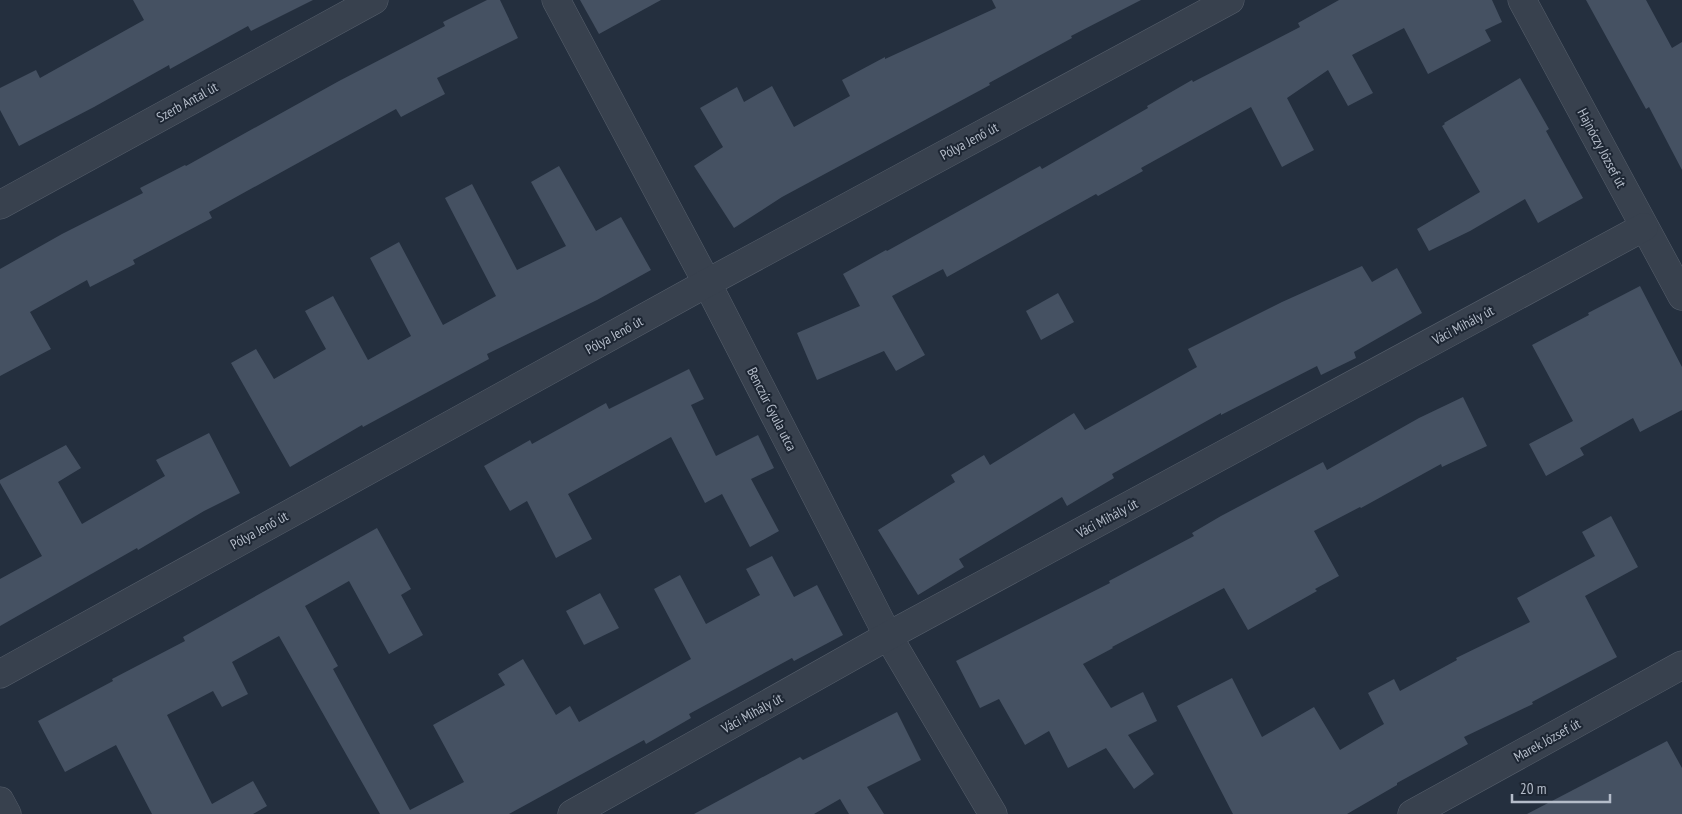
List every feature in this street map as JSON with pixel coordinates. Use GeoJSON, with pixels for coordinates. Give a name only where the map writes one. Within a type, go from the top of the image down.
{"type":"FeatureCollection","features":[{"type":"Feature","properties":{"kind":"street","name":"Szerb Antal út"},"geometry":{"type":"LineString","coordinates":[[0,205],[374,0]]}},
{"type":"Feature","properties":{"kind":"street","name":"Benczúr Gyula utca"},"geometry":{"type":"LineString","coordinates":[[556,0],[708,283],[888,636],[993,814]]}},
{"type":"Feature","properties":{"kind":"street","name":"Pólya Jenő út"},"geometry":{"type":"LineString","coordinates":[[0,674],[708,283],[1230,0]]}},
{"type":"Feature","properties":{"kind":"street","name":"Hajnóczy József út"},"geometry":{"type":"LineString","coordinates":[[1522,0],[1682,296]]}},
{"type":"Feature","properties":{"kind":"street","name":"Váci Mihály út"},"geometry":{"type":"LineString","coordinates":[[572,814],[888,636],[1644,227]]}},
{"type":"Feature","properties":{"kind":"street","name":"Marek József út"},"geometry":{"type":"LineString","coordinates":[[1412,814],[1682,665]]}},
{"type":"Feature","properties":{"kind":"street"},"geometry":{"type":"LineString","coordinates":[[0,801],[7,814]]}},
{"type":"Feature","properties":{"kind":"building"},"geometry":{"type":"Polygon","coordinates":[[[133,0],[313,0],[251,31],[248,26],[170,69],[169,65],[19,146],[0,110],[0,88],[36,70],[40,78],[144,20],[133,0]]]}},
{"type":"Feature","properties":{"kind":"building"},"geometry":{"type":"Polygon","coordinates":[[[487,0],[500,0],[518,38],[437,78],[445,94],[401,117],[396,109],[209,212],[212,218],[133,260],[135,264],[90,287],[87,280],[30,312],[51,349],[0,376],[0,269],[62,234],[143,193],[140,188],[186,166],[339,81],[445,26],[443,22],[487,0]]]}},
{"type":"Feature","properties":{"kind":"building"},"geometry":{"type":"Polygon","coordinates":[[[580,0],[661,0],[599,34],[580,0]]]}},
{"type":"Feature","properties":{"kind":"building"},"geometry":{"type":"Polygon","coordinates":[[[992,0],[1141,0],[1071,36],[1072,38],[989,83],[990,85],[782,197],[734,228],[694,166],[723,147],[700,108],[737,87],[744,102],[772,86],[794,127],[850,96],[842,80],[885,57],[885,59],[996,8],[992,0]]]}},
{"type":"Feature","properties":{"kind":"building"},"geometry":{"type":"Polygon","coordinates":[[[1339,0],[1492,0],[1502,22],[1485,30],[1491,41],[1428,74],[1404,28],[1352,55],[1373,93],[1348,106],[1328,70],[1287,98],[1314,150],[1282,167],[1251,107],[1141,168],[1143,171],[1098,196],[1096,194],[947,277],[943,269],[892,296],[925,355],[896,371],[884,351],[817,380],[797,333],[860,306],[843,274],[1040,166],[1042,169],[1148,108],[1147,106],[1192,80],[1193,82],[1300,27],[1298,23],[1339,0]]]}},
{"type":"Feature","properties":{"kind":"building"},"geometry":{"type":"Polygon","coordinates":[[[1586,0],[1646,0],[1672,48],[1682,42],[1682,170],[1649,107],[1646,109],[1586,0]]]}},
{"type":"Feature","properties":{"kind":"building"},"geometry":{"type":"Polygon","coordinates":[[[1520,78],[1549,129],[1546,131],[1583,198],[1538,223],[1525,199],[1470,231],[1429,251],[1417,229],[1480,192],[1442,126],[1444,123],[1520,78]]]}},
{"type":"Feature","properties":{"kind":"building"},"geometry":{"type":"Polygon","coordinates":[[[559,166],[596,231],[621,217],[651,270],[597,300],[487,354],[489,359],[363,427],[362,425],[290,467],[231,363],[256,349],[274,379],[326,349],[305,311],[333,296],[368,360],[411,336],[370,258],[399,242],[443,325],[496,296],[445,198],[472,184],[517,270],[566,246],[531,182],[559,166]]]}},
{"type":"Feature","properties":{"kind":"building"},"geometry":{"type":"Polygon","coordinates":[[[1362,266],[1372,282],[1397,268],[1422,313],[1354,352],[1356,358],[1321,375],[1317,366],[1221,415],[1221,413],[1112,474],[1114,478],[1067,506],[1062,497],[959,559],[964,567],[918,595],[878,530],[955,482],[951,475],[984,455],[990,465],[1074,413],[1085,430],[1197,367],[1188,349],[1282,302],[1362,266]]]}},
{"type":"Feature","properties":{"kind":"building"},"geometry":{"type":"Polygon","coordinates":[[[1640,286],[1682,367],[1682,410],[1640,432],[1633,418],[1580,448],[1584,455],[1546,476],[1529,444],[1573,421],[1532,345],[1640,286]]]}},
{"type":"Feature","properties":{"kind":"building"},"geometry":{"type":"Polygon","coordinates":[[[1058,293],[1074,322],[1041,340],[1026,311],[1058,293]]]}},
{"type":"Feature","properties":{"kind":"building"},"geometry":{"type":"Polygon","coordinates":[[[689,369],[704,399],[691,405],[716,456],[758,435],[774,468],[751,479],[779,531],[750,547],[722,494],[705,503],[671,437],[568,494],[592,539],[556,558],[527,501],[510,511],[484,466],[530,440],[532,444],[606,403],[609,409],[689,369]]]}},
{"type":"Feature","properties":{"kind":"building"},"geometry":{"type":"Polygon","coordinates":[[[1463,397],[1487,446],[1442,467],[1441,464],[1361,508],[1314,531],[1339,576],[1315,589],[1317,591],[1248,630],[1224,588],[1083,664],[1111,708],[1143,692],[1157,721],[1128,735],[1154,774],[1134,789],[1106,748],[1068,768],[1049,731],[1025,745],[999,699],[980,708],[956,661],[1110,583],[1109,581],[1194,536],[1192,533],[1221,516],[1323,462],[1327,470],[1419,418],[1463,397]]]}},
{"type":"Feature","properties":{"kind":"building"},"geometry":{"type":"Polygon","coordinates":[[[209,433],[240,493],[204,511],[138,550],[137,548],[0,626],[0,579],[42,556],[0,480],[66,445],[81,468],[58,482],[82,524],[165,476],[156,460],[209,433]]]}},
{"type":"Feature","properties":{"kind":"building"},"geometry":{"type":"Polygon","coordinates":[[[1611,516],[1638,567],[1585,596],[1617,657],[1532,702],[1533,704],[1464,737],[1468,744],[1397,783],[1397,785],[1347,814],[1233,814],[1177,706],[1232,678],[1262,737],[1314,707],[1340,750],[1384,724],[1368,693],[1394,679],[1400,691],[1457,660],[1456,658],[1530,622],[1517,598],[1595,556],[1582,532],[1611,516]]]}},
{"type":"Feature","properties":{"kind":"building"},"geometry":{"type":"Polygon","coordinates":[[[377,528],[411,589],[401,595],[423,635],[389,654],[349,581],[305,606],[338,666],[333,669],[410,810],[464,782],[433,725],[505,685],[498,674],[523,659],[556,715],[570,706],[579,722],[691,659],[654,589],[680,575],[706,624],[760,595],[746,569],[772,556],[794,597],[817,585],[843,635],[794,661],[792,658],[689,714],[691,718],[646,744],[644,740],[509,814],[380,814],[279,636],[232,662],[248,694],[222,707],[213,691],[167,715],[212,804],[253,781],[267,806],[253,814],[152,814],[116,745],[65,772],[38,721],[113,681],[112,679],[185,641],[183,637],[377,528]]]}},
{"type":"Feature","properties":{"kind":"building"},"geometry":{"type":"Polygon","coordinates":[[[600,593],[619,628],[584,645],[566,611],[600,593]]]}},
{"type":"Feature","properties":{"kind":"building"},"geometry":{"type":"Polygon","coordinates":[[[897,712],[921,760],[867,787],[884,814],[849,814],[840,799],[814,814],[694,814],[800,757],[803,760],[897,712]]]}},
{"type":"Feature","properties":{"kind":"building"},"geometry":{"type":"Polygon","coordinates":[[[1667,741],[1682,768],[1682,814],[1527,814],[1667,741]]]}}]}
